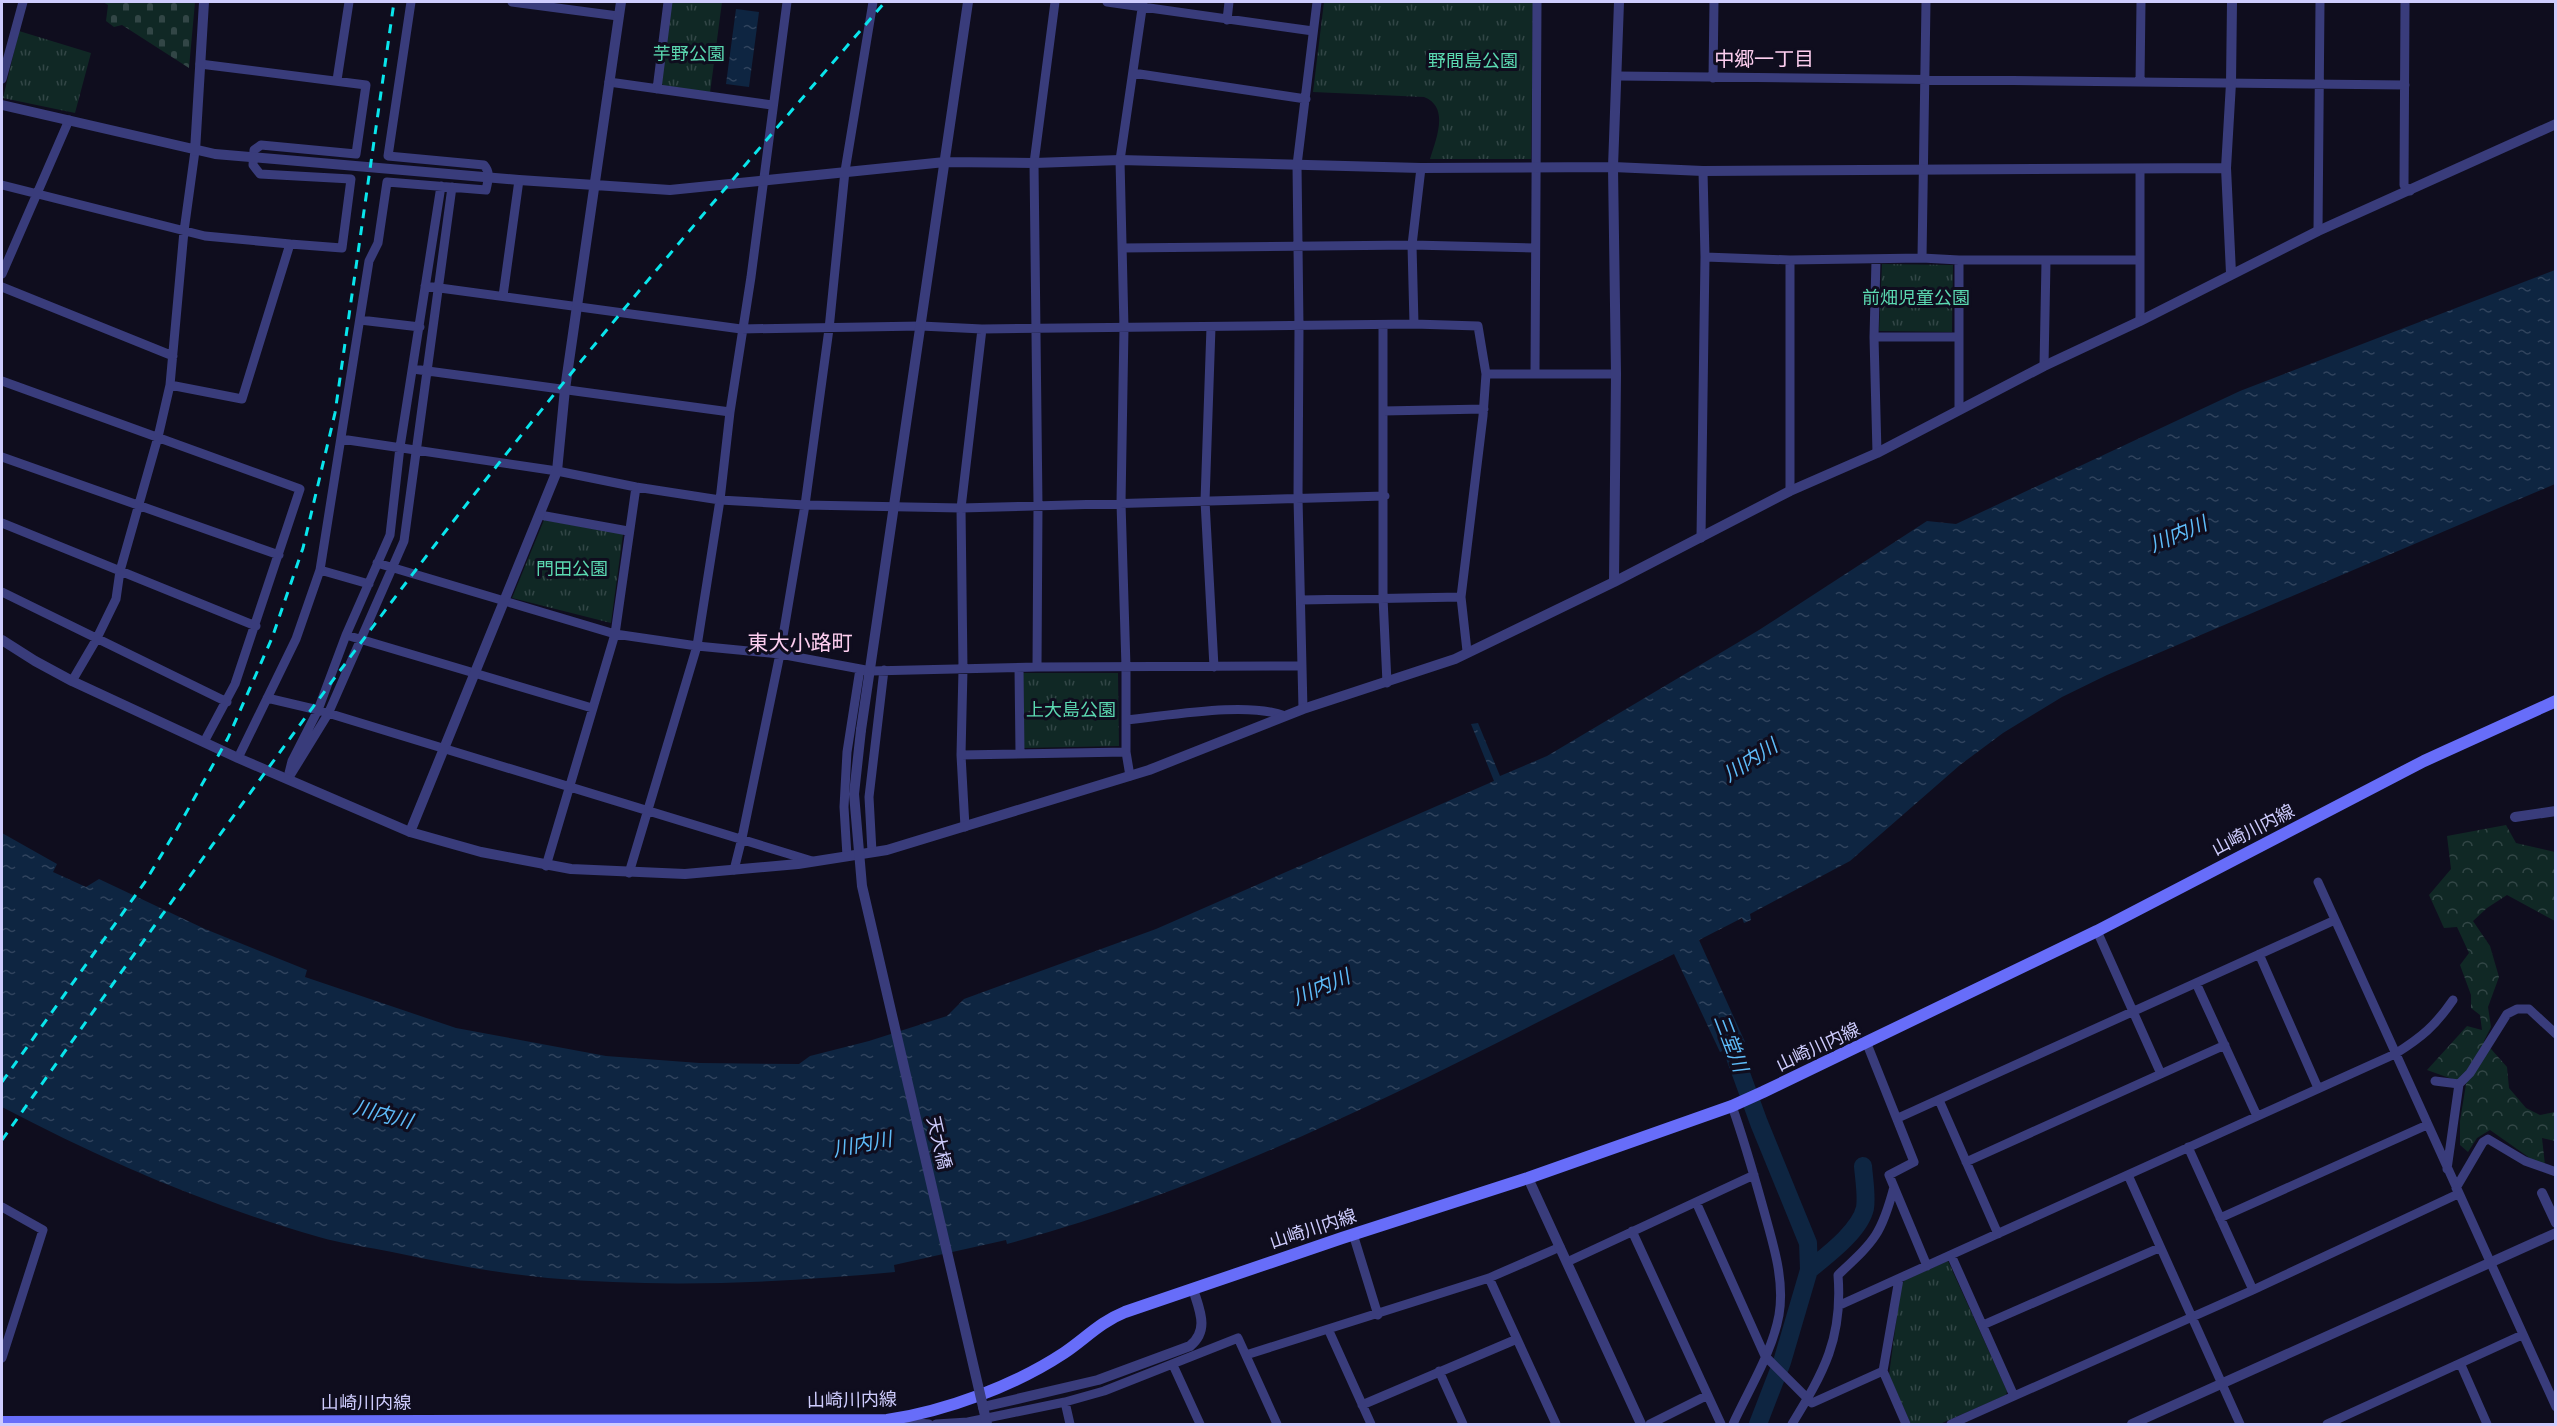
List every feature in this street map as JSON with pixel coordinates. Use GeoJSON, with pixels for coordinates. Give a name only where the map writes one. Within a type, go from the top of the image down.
{"type":"FeatureCollection","features":[{"type":"Feature","properties":{"kind":"main road","name":"山崎川内線"},"geometry":{"type":"LineString","coordinates":[[2,1422],[888,1422],[950,1407],[1038,1368],[1063,1354],[1094,1328],[1112,1317],[1353,1234],[1528,1178],[1732,1106],[1867,1044],[2097,931],[2424,761],[2556,700]]}},
{"type":"Feature","properties":{"kind":"street"},"geometry":{"type":"LineString","coordinates":[[2,79],[23,2]]}},
{"type":"Feature","properties":{"kind":"street"},"geometry":{"type":"LineString","coordinates":[[72,681],[116,599],[120,571],[158,437],[170,385],[184,231],[195,150],[204,2]]}},
{"type":"Feature","properties":{"kind":"street"},"geometry":{"type":"LineString","coordinates":[[338,80],[349,2]]}},
{"type":"Feature","properties":{"kind":"street"},"geometry":{"type":"LineString","coordinates":[[238,758],[296,639],[320,570],[369,261],[378,243],[387,182],[486,190],[489,178],[489,170],[484,165],[388,156],[411,2]]}},
{"type":"Feature","properties":{"kind":"street"},"geometry":{"type":"LineString","coordinates":[[512,2],[618,16]]}},
{"type":"Feature","properties":{"kind":"street"},"geometry":{"type":"LineString","coordinates":[[410,832],[446,749],[557,471],[565,389],[621,2]]}},
{"type":"Feature","properties":{"kind":"street"},"geometry":{"type":"LineString","coordinates":[[657,89],[668,2]]}},
{"type":"Feature","properties":{"kind":"street"},"geometry":{"type":"LineString","coordinates":[[629,873],[697,646],[720,500],[741,329],[787,2]]}},
{"type":"Feature","properties":{"kind":"street"},"geometry":{"type":"LineString","coordinates":[[734,870],[780,654],[805,506],[829,329],[845,171],[873,2]]}},
{"type":"Feature","properties":{"kind":"street","name":"天大橋"},"geometry":{"type":"LineString","coordinates":[[968,2],[895,507],[866,670],[854,794],[862,886],[987,1425]]}},
{"type":"Feature","properties":{"kind":"street"},"geometry":{"type":"LineString","coordinates":[[1037,667],[1038,505],[1034,163],[1056,2]]}},
{"type":"Feature","properties":{"kind":"street"},"geometry":{"type":"LineString","coordinates":[[1107,2],[1142,4],[1227,20],[1313,31]]}},
{"type":"Feature","properties":{"kind":"street"},"geometry":{"type":"LineString","coordinates":[[1227,20],[1229,2]]}},
{"type":"Feature","properties":{"kind":"street"},"geometry":{"type":"LineString","coordinates":[[1303,709],[1298,498],[1297,165],[1317,2]]}},
{"type":"Feature","properties":{"kind":"street"},"geometry":{"type":"LineString","coordinates":[[1535,373],[1537,2]]}},
{"type":"Feature","properties":{"kind":"street"},"geometry":{"type":"LineString","coordinates":[[1614,582],[1616,374],[1613,167],[1619,2]]}},
{"type":"Feature","properties":{"kind":"street"},"geometry":{"type":"LineString","coordinates":[[1713,78],[1714,2]]}},
{"type":"Feature","properties":{"kind":"street"},"geometry":{"type":"LineString","coordinates":[[1922,258],[1926,2]]}},
{"type":"Feature","properties":{"kind":"street"},"geometry":{"type":"LineString","coordinates":[[2140,2],[2140,82]]}},
{"type":"Feature","properties":{"kind":"street"},"geometry":{"type":"LineString","coordinates":[[2231,273],[2226,168],[2231,83],[2232,2]]}},
{"type":"Feature","properties":{"kind":"street"},"geometry":{"type":"LineString","coordinates":[[2318,231],[2320,2]]}},
{"type":"Feature","properties":{"kind":"street"},"geometry":{"type":"LineString","coordinates":[[2405,2],[2404,185],[2409,191]]}},
{"type":"Feature","properties":{"kind":"street"},"geometry":{"type":"LineString","coordinates":[[1130,776],[1126,752],[1122,503],[1124,328],[1120,160],[1142,4]]}},
{"type":"Feature","properties":{"kind":"street"},"geometry":{"type":"LineString","coordinates":[[2,35],[13,38]]}},
{"type":"Feature","properties":{"kind":"street"},"geometry":{"type":"LineString","coordinates":[[2,186],[205,236],[342,248],[351,179],[260,174],[253,165],[254,150],[261,145],[356,154],[366,85],[200,64]]}},
{"type":"Feature","properties":{"kind":"street"},"geometry":{"type":"LineString","coordinates":[[1133,73],[1306,99]]}},
{"type":"Feature","properties":{"kind":"street"},"geometry":{"type":"LineString","coordinates":[[1618,76],[2405,84]]}},
{"type":"Feature","properties":{"kind":"street"},"geometry":{"type":"LineString","coordinates":[[609,82],[772,105]]}},
{"type":"Feature","properties":{"kind":"street"},"geometry":{"type":"LineString","coordinates":[[2,105],[195,150],[253,158],[489,178],[670,190],[945,162],[1034,163],[1120,160],[1421,168],[1613,167],[1703,171],[2226,168]]}},
{"type":"Feature","properties":{"kind":"street"},"geometry":{"type":"LineString","coordinates":[[2,274],[69,120]]}},
{"type":"Feature","properties":{"kind":"street"},"geometry":{"type":"LineString","coordinates":[[2,640],[72,681],[238,758],[410,832],[481,852],[546,866],[629,873],[685,874],[815,861],[872,852],[965,827],[1130,776],[1303,709],[1455,659],[1467,651],[1614,582],[1790,491],[1876,453],[2231,273],[2318,231],[2556,124]]}},
{"type":"Feature","properties":{"kind":"street"},"geometry":{"type":"LineString","coordinates":[[1414,324],[1412,245],[1421,168]]}},
{"type":"Feature","properties":{"kind":"street"},"geometry":{"type":"LineString","coordinates":[[2140,170],[2140,321]]}},
{"type":"Feature","properties":{"kind":"street"},"geometry":{"type":"LineString","coordinates":[[1701,538],[1705,258],[1703,171]]}},
{"type":"Feature","properties":{"kind":"street"},"geometry":{"type":"LineString","coordinates":[[502,296],[519,180]]}},
{"type":"Feature","properties":{"kind":"street"},"geometry":{"type":"LineString","coordinates":[[288,778],[292,761],[318,710],[346,635],[390,535],[400,447],[441,186]]}},
{"type":"Feature","properties":{"kind":"street"},"geometry":{"type":"LineString","coordinates":[[288,778],[328,714],[404,541],[452,187]]}},
{"type":"Feature","properties":{"kind":"street"},"geometry":{"type":"LineString","coordinates":[[170,385],[242,399],[290,244]]}},
{"type":"Feature","properties":{"kind":"street"},"geometry":{"type":"LineString","coordinates":[[1122,248],[1412,245],[1534,248]]}},
{"type":"Feature","properties":{"kind":"street"},"geometry":{"type":"LineString","coordinates":[[1705,258],[2139,260]]}},
{"type":"Feature","properties":{"kind":"street"},"geometry":{"type":"LineString","coordinates":[[1790,260],[1790,491]]}},
{"type":"Feature","properties":{"kind":"street"},"geometry":{"type":"LineString","coordinates":[[1876,260],[1874,337],[1876,453]]}},
{"type":"Feature","properties":{"kind":"street"},"geometry":{"type":"LineString","coordinates":[[1959,260],[1959,410]]}},
{"type":"Feature","properties":{"kind":"street"},"geometry":{"type":"LineString","coordinates":[[2044,366],[2046,261]]}},
{"type":"Feature","properties":{"kind":"street"},"geometry":{"type":"LineString","coordinates":[[425,286],[741,329],[921,326],[982,329],[1414,324],[1478,326],[1486,374],[1484,409],[1461,597],[1467,651]]}},
{"type":"Feature","properties":{"kind":"street"},"geometry":{"type":"LineString","coordinates":[[2,287],[173,356]]}},
{"type":"Feature","properties":{"kind":"street"},"geometry":{"type":"LineString","coordinates":[[360,320],[420,327]]}},
{"type":"Feature","properties":{"kind":"street"},"geometry":{"type":"LineString","coordinates":[[1383,325],[1385,496],[1383,598],[1387,683]]}},
{"type":"Feature","properties":{"kind":"street"},"geometry":{"type":"LineString","coordinates":[[1211,327],[1205,501],[1214,667]]}},
{"type":"Feature","properties":{"kind":"street"},"geometry":{"type":"LineString","coordinates":[[965,827],[961,755],[963,669],[961,508],[982,329]]}},
{"type":"Feature","properties":{"kind":"street"},"geometry":{"type":"LineString","coordinates":[[1874,337],[1958,337]]}},
{"type":"Feature","properties":{"kind":"street"},"geometry":{"type":"LineString","coordinates":[[413,369],[730,412]]}},
{"type":"Feature","properties":{"kind":"street"},"geometry":{"type":"LineString","coordinates":[[1486,374],[1616,374]]}},
{"type":"Feature","properties":{"kind":"street"},"geometry":{"type":"LineString","coordinates":[[2,381],[300,489],[256,626],[227,702],[204,742]]}},
{"type":"Feature","properties":{"kind":"street"},"geometry":{"type":"LineString","coordinates":[[1383,411],[1484,409]]}},
{"type":"Feature","properties":{"kind":"street"},"geometry":{"type":"LineString","coordinates":[[341,439],[557,471],[636,488],[720,500],[805,506],[961,508],[1385,496]]}},
{"type":"Feature","properties":{"kind":"street"},"geometry":{"type":"LineString","coordinates":[[2,456],[279,555]]}},
{"type":"Feature","properties":{"kind":"street"},"geometry":{"type":"LineString","coordinates":[[546,866],[615,634],[636,488]]}},
{"type":"Feature","properties":{"kind":"street"},"geometry":{"type":"LineString","coordinates":[[540,515],[628,531]]}},
{"type":"Feature","properties":{"kind":"street"},"geometry":{"type":"LineString","coordinates":[[2,523],[256,626]]}},
{"type":"Feature","properties":{"kind":"street"},"geometry":{"type":"LineString","coordinates":[[377,563],[615,634],[697,646],[780,654],[866,670],[1302,666]]}},
{"type":"Feature","properties":{"kind":"street"},"geometry":{"type":"LineString","coordinates":[[320,570],[369,584]]}},
{"type":"Feature","properties":{"kind":"street"},"geometry":{"type":"LineString","coordinates":[[2,592],[96,640],[227,702]]}},
{"type":"Feature","properties":{"kind":"street"},"geometry":{"type":"LineString","coordinates":[[1301,600],[1461,597]]}},
{"type":"Feature","properties":{"kind":"street"},"geometry":{"type":"LineString","coordinates":[[346,635],[592,708]]}},
{"type":"Feature","properties":{"kind":"street"},"geometry":{"type":"LineString","coordinates":[[1019,668],[1020,753]]}},
{"type":"Feature","properties":{"kind":"street"},"geometry":{"type":"LineString","coordinates":[[847,856],[844,807],[848,752],[866,670]]}},
{"type":"Feature","properties":{"kind":"street"},"geometry":{"type":"LineString","coordinates":[[872,852],[869,797],[884,670]]}},
{"type":"Feature","properties":{"kind":"street"},"geometry":{"type":"LineString","coordinates":[[267,698],[318,710],[815,861]]}},
{"type":"Feature","properties":{"kind":"street"},"geometry":{"type":"LineString","coordinates":[[1126,720],[1226,711],[1271,711],[1285,717]]}},
{"type":"Feature","properties":{"kind":"street"},"geometry":{"type":"LineString","coordinates":[[961,755],[1126,752]]}},
{"type":"Feature","properties":{"kind":"street"},"geometry":{"type":"LineString","coordinates":[[2514,817],[2556,811]]}},
{"type":"Feature","properties":{"kind":"street"},"geometry":{"type":"LineString","coordinates":[[2318,882],[2556,1407]]}},
{"type":"Feature","properties":{"kind":"street"},"geometry":{"type":"LineString","coordinates":[[1898,1118],[2335,920]]}},
{"type":"Feature","properties":{"kind":"street"},"geometry":{"type":"LineString","coordinates":[[2097,931],[2161,1074]]}},
{"type":"Feature","properties":{"kind":"street"},"geometry":{"type":"LineString","coordinates":[[2259,954],[2318,1088]]}},
{"type":"Feature","properties":{"kind":"street"},"geometry":{"type":"LineString","coordinates":[[2196,983],[2257,1116]]}},
{"type":"Feature","properties":{"kind":"street"},"geometry":{"type":"LineString","coordinates":[[1840,1305],[2395,1054],[2420,1038],[2436,1024],[2453,1000]]}},
{"type":"Feature","properties":{"kind":"street"},"geometry":{"type":"LineString","coordinates":[[2447,1169],[2459,1084],[2470,1072],[2507,1014],[2517,1009],[2529,1009],[2556,1034]]}},
{"type":"Feature","properties":{"kind":"street"},"geometry":{"type":"LineString","coordinates":[[1867,1044],[1914,1162],[1889,1175],[1927,1266]]}},
{"type":"Feature","properties":{"kind":"street"},"geometry":{"type":"LineString","coordinates":[[1966,1162],[2225,1046]]}},
{"type":"Feature","properties":{"kind":"street"},"geometry":{"type":"LineString","coordinates":[[2435,1081],[2459,1084]]}},
{"type":"Feature","properties":{"kind":"street"},"geometry":{"type":"LineString","coordinates":[[1939,1100],[1998,1234]]}},
{"type":"Feature","properties":{"kind":"street"},"geometry":{"type":"LineString","coordinates":[[1732,1106],[1778,1262],[1780,1288],[1779,1313],[1768,1359],[1733,1425]]}},
{"type":"Feature","properties":{"kind":"street"},"geometry":{"type":"LineString","coordinates":[[2220,1218],[2427,1125]]}},
{"type":"Feature","properties":{"kind":"street"},"geometry":{"type":"LineString","coordinates":[[1951,1425],[2253,1290],[2457,1191],[2483,1143],[2488,1139],[2525,1161],[2556,1172]]}},
{"type":"Feature","properties":{"kind":"street"},"geometry":{"type":"LineString","coordinates":[[2188,1147],[2253,1290]]}},
{"type":"Feature","properties":{"kind":"street"},"geometry":{"type":"LineString","coordinates":[[1567,1262],[1754,1175]]}},
{"type":"Feature","properties":{"kind":"street"},"geometry":{"type":"LineString","coordinates":[[2128,1175],[2240,1425]]}},
{"type":"Feature","properties":{"kind":"street"},"geometry":{"type":"LineString","coordinates":[[1528,1178],[1641,1425]]}},
{"type":"Feature","properties":{"kind":"street"},"geometry":{"type":"LineString","coordinates":[[1792,1425],[1805,1396],[1832,1348],[1840,1305],[1838,1275],[1873,1242],[1881,1228],[1894,1187]]}},
{"type":"Feature","properties":{"kind":"street"},"geometry":{"type":"LineString","coordinates":[[2542,1193],[2556,1223]]}},
{"type":"Feature","properties":{"kind":"street"},"geometry":{"type":"LineString","coordinates":[[1696,1202],[1768,1359],[1812,1403],[1883,1371]]}},
{"type":"Feature","properties":{"kind":"street"},"geometry":{"type":"LineString","coordinates":[[2,1207],[43,1230],[2,1358]]}},
{"type":"Feature","properties":{"kind":"street"},"geometry":{"type":"LineString","coordinates":[[1632,1231],[1720,1425]]}},
{"type":"Feature","properties":{"kind":"street"},"geometry":{"type":"LineString","coordinates":[[2132,1425],[2556,1233]]}},
{"type":"Feature","properties":{"kind":"street"},"geometry":{"type":"LineString","coordinates":[[1353,1234],[1378,1315]]}},
{"type":"Feature","properties":{"kind":"street"},"geometry":{"type":"LineString","coordinates":[[1245,1356],[1489,1278],[1560,1247]]}},
{"type":"Feature","properties":{"kind":"street"},"geometry":{"type":"LineString","coordinates":[[1983,1325],[2159,1248]]}},
{"type":"Feature","properties":{"kind":"street"},"geometry":{"type":"LineString","coordinates":[[1951,1255],[2014,1396]]}},
{"type":"Feature","properties":{"kind":"street"},"geometry":{"type":"LineString","coordinates":[[1489,1278],[1556,1425]]}},
{"type":"Feature","properties":{"kind":"street"},"geometry":{"type":"LineString","coordinates":[[1899,1279],[1883,1371],[1906,1425]]}},
{"type":"Feature","properties":{"kind":"street"},"geometry":{"type":"LineString","coordinates":[[983,1407],[1098,1380],[1182,1349],[1196,1341],[1202,1329],[1202,1320],[1192,1289]]}},
{"type":"Feature","properties":{"kind":"street"},"geometry":{"type":"LineString","coordinates":[[1329,1331],[1371,1425]]}},
{"type":"Feature","properties":{"kind":"street"},"geometry":{"type":"LineString","coordinates":[[2327,1425],[2522,1335]]}},
{"type":"Feature","properties":{"kind":"street"},"geometry":{"type":"LineString","coordinates":[[936,1425],[1005,1420],[1104,1391],[1238,1338],[1277,1425]]}},
{"type":"Feature","properties":{"kind":"street"},"geometry":{"type":"LineString","coordinates":[[1362,1405],[1517,1339]]}},
{"type":"Feature","properties":{"kind":"street"},"geometry":{"type":"LineString","coordinates":[[1173,1365],[1200,1425]]}},
{"type":"Feature","properties":{"kind":"street"},"geometry":{"type":"LineString","coordinates":[[2461,1365],[2487,1425]]}},
{"type":"Feature","properties":{"kind":"street"},"geometry":{"type":"LineString","coordinates":[[1439,1371],[1463,1425]]}},
{"type":"Feature","properties":{"kind":"street"},"geometry":{"type":"LineString","coordinates":[[1650,1425],[1706,1396]]}},
{"type":"Feature","properties":{"kind":"street"},"geometry":{"type":"LineString","coordinates":[[1065,1402],[1070,1425]]}},
{"type":"Feature","properties":{"kind":"street"},"geometry":{"type":"LineString","coordinates":[[888,1422],[929,1425]]}},
{"type":"Feature","properties":{"kind":"green space"},"geometry":{"type":"Polygon","coordinates":[[[103,2],[195,2],[189,68],[122,25],[114,27],[106,21],[108,5],[103,2]]]}},
{"type":"Feature","properties":{"kind":"green space","name":"芋野公園"},"geometry":{"type":"Polygon","coordinates":[[[671,2],[722,2],[710,93],[664,86],[660,82],[671,2]]]}},
{"type":"Feature","properties":{"kind":"green space","name":"野間島公園"},"geometry":{"type":"Polygon","coordinates":[[[1324,2],[1533,2],[1531,159],[1430,159],[1438,133],[1439,116],[1437,108],[1424,97],[1313,92],[1324,2]]]}},
{"type":"Feature","properties":{"kind":"green space"},"geometry":{"type":"Polygon","coordinates":[[[19,31],[91,53],[75,113],[3,98],[19,31]]]}},
{"type":"Feature","properties":{"kind":"green space","name":"前畑児童公園"},"geometry":{"type":"Polygon","coordinates":[[[1882,264],[1953,265],[1952,332],[1879,331],[1882,264]]]}},
{"type":"Feature","properties":{"kind":"green space","name":"門田公園"},"geometry":{"type":"Polygon","coordinates":[[[544,520],[623,534],[611,623],[512,598],[544,520]]]}},
{"type":"Feature","properties":{"kind":"green space","name":"上大島公園"},"geometry":{"type":"Polygon","coordinates":[[[1023,673],[1118,673],[1119,746],[1024,748],[1023,673]]]}},
{"type":"Feature","properties":{"kind":"green space"},"geometry":{"type":"Polygon","coordinates":[[[2506,825],[2516,843],[2555,852],[2555,921],[2507,895],[2487,908],[2473,921],[2490,946],[2499,977],[2488,1007],[2491,1027],[2484,1041],[2507,1067],[2509,1088],[2526,1108],[2540,1115],[2555,1112],[2555,1141],[2542,1138],[2545,1165],[2534,1161],[2490,1130],[2477,1138],[2468,1152],[2460,1145],[2460,1121],[2466,1084],[2427,1070],[2467,1026],[2482,1030],[2480,1015],[2471,1008],[2471,995],[2460,965],[2469,953],[2457,927],[2444,928],[2429,895],[2451,869],[2447,836],[2506,825]]]}},
{"type":"Feature","properties":{"kind":"green space"},"geometry":{"type":"Polygon","coordinates":[[[1948,1261],[2007,1391],[2006,1395],[1940,1424],[1911,1424],[1889,1375],[1901,1285],[1905,1280],[1948,1261]]]}},
{"type":"Feature","properties":{"kind":"water"},"geometry":{"type":"Polygon","coordinates":[[[736,9],[759,12],[749,87],[726,84],[736,9]]]}},
{"type":"Feature","properties":{"kind":"water","name":"川内川"},"geometry":{"type":"Polygon","coordinates":[[[2555,270],[2555,484],[2107,675],[2062,697],[2003,733],[1960,765],[1850,861],[1750,914],[1751,920],[1744,923],[1742,918],[1699,940],[1745,1042],[1720,1052],[1674,954],[1347,1116],[1180,1187],[1094,1218],[1007,1244],[1006,1240],[894,1265],[895,1272],[722,1283],[635,1283],[528,1276],[450,1264],[328,1239],[237,1211],[157,1180],[2,1107],[2,833],[57,864],[53,872],[86,887],[99,879],[205,929],[307,970],[305,977],[456,1028],[606,1056],[699,1063],[799,1064],[810,1056],[869,1041],[947,1016],[964,999],[1156,929],[1494,781],[1471,724],[1478,723],[1500,776],[1547,756],[1759,630],[1927,521],[1956,524],[2240,391],[2555,270]]]}},
{"type":"Feature","properties":{"kind":"waterway","name":"三堂川"},"geometry":{"type":"LineString","coordinates":[[1723,1024],[1759,1123],[1808,1243],[1809,1270],[1782,1362],[1758,1424]]}},
{"type":"Feature","properties":{"kind":"waterway","name":"三堂川"},"geometry":{"type":"LineString","coordinates":[[1809,1270],[1842,1242],[1862,1217],[1866,1198],[1863,1166]]}},
{"type":"Feature","properties":{"kind":"railway"},"geometry":{"type":"LineString","coordinates":[[2,1082],[145,882],[228,738],[272,638],[303,548],[335,413],[394,2]]}},
{"type":"Feature","properties":{"kind":"railway"},"geometry":{"type":"LineString","coordinates":[[2,1140],[266,772],[373,626],[483,483],[710,206],[885,2]]}},
{"type":"Feature","properties":{"kind":"district","name":"中郷一丁目"},"geometry":{"type":"Point","coordinates":[1764,59]}},
{"type":"Feature","properties":{"kind":"district","name":"東大小路町"},"geometry":{"type":"Point","coordinates":[800,643]}}]}
